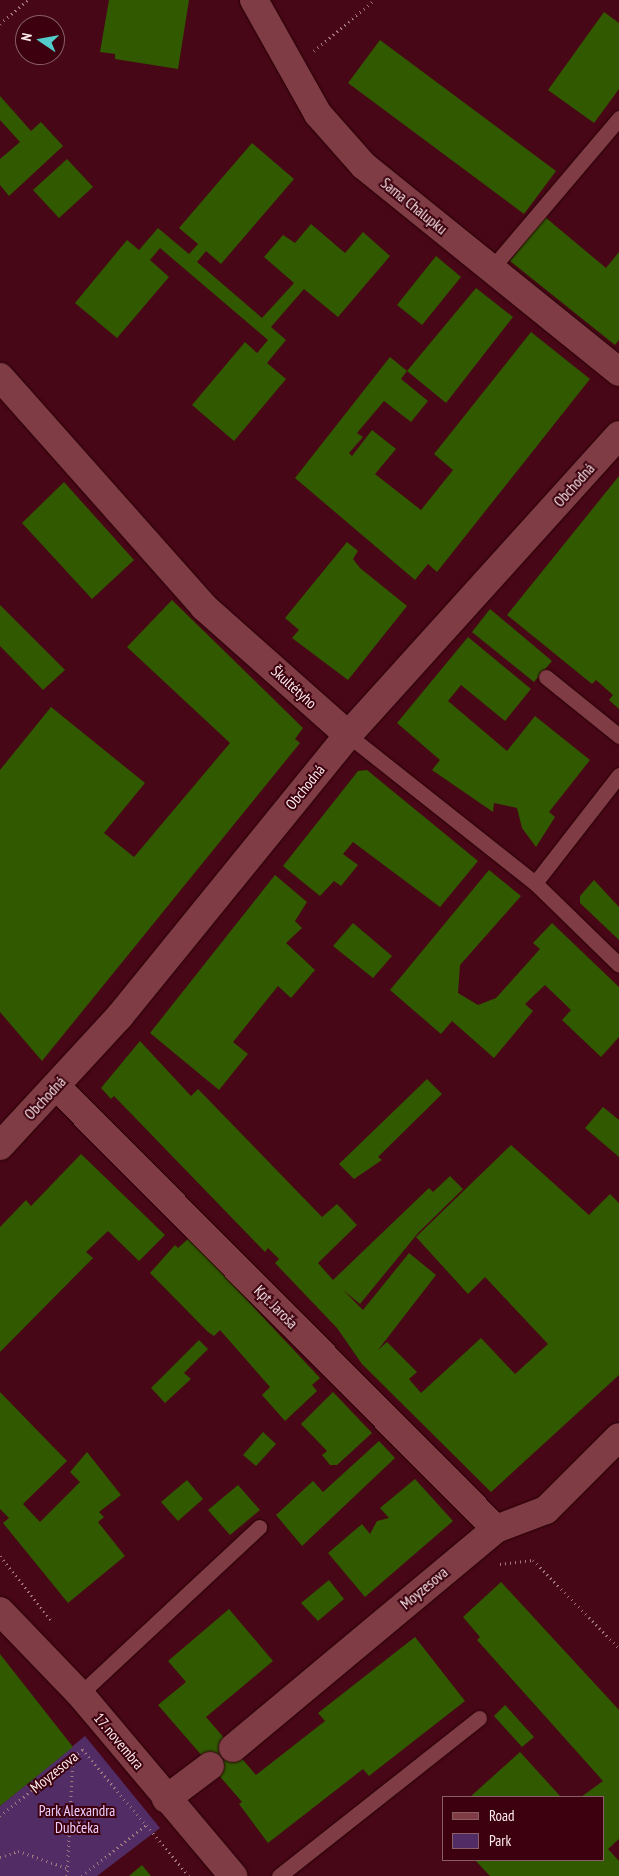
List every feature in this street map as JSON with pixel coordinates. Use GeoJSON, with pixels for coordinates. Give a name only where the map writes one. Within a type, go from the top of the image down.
{"type":"FeatureCollection","features":[{"type":"Feature","properties":{"kind":"street","name":"Sama Chalupku"},"geometry":{"type":"LineString","coordinates":[[254,0],[290,70],[318,114],[364,166],[619,372]]}},
{"type":"Feature","properties":{"kind":"street","name":"Škultétyho"},"geometry":{"type":"LineString","coordinates":[[0,377],[204,607],[348,735]]}},
{"type":"Feature","properties":{"kind":"street","name":"Obchodná"},"geometry":{"type":"LineString","coordinates":[[0,1146],[119,1017],[348,735],[619,435]]}},
{"type":"Feature","properties":{"kind":"street","name":"Kpt. Jaroša"},"geometry":{"type":"LineString","coordinates":[[56,1086],[496,1529]]}},
{"type":"Feature","properties":{"kind":"street","name":"Moyzesova"},"geometry":{"type":"LineString","coordinates":[[232,1748],[496,1529],[546,1510],[619,1438]]}},
{"type":"Feature","properties":{"kind":"street","name":"17. novembra"},"geometry":{"type":"LineString","coordinates":[[0,1611],[80,1694],[166,1799],[233,1876]]}},
{"type":"Feature","properties":{"kind":"street"},"geometry":{"type":"LineString","coordinates":[[166,1799],[210,1766]]}},
{"type":"Feature","properties":{"kind":"lane"},"geometry":{"type":"LineString","coordinates":[[492,268],[619,118]]}},
{"type":"Feature","properties":{"kind":"lane"},"geometry":{"type":"LineString","coordinates":[[546,677],[619,736]]}},
{"type":"Feature","properties":{"kind":"lane","name":"Škultétyho"},"geometry":{"type":"LineString","coordinates":[[348,735],[535,883],[619,965]]}},
{"type":"Feature","properties":{"kind":"lane"},"geometry":{"type":"LineString","coordinates":[[535,883],[619,775]]}},
{"type":"Feature","properties":{"kind":"lane"},"geometry":{"type":"LineString","coordinates":[[80,1694],[260,1527]]}},
{"type":"Feature","properties":{"kind":"lane"},"geometry":{"type":"LineString","coordinates":[[279,1876],[478,1718]]}},
{"type":"Feature","properties":{"kind":"path"},"geometry":{"type":"LineString","coordinates":[[0,24],[28,0]]}},
{"type":"Feature","properties":{"kind":"path"},"geometry":{"type":"LineString","coordinates":[[290,70],[374,0]]}},
{"type":"Feature","properties":{"kind":"path"},"geometry":{"type":"LineString","coordinates":[[492,1564],[533,1560],[619,1648]]}},
{"type":"Feature","properties":{"kind":"path","name":"Moyzesova"},"geometry":{"type":"LineString","coordinates":[[0,1816],[108,1728]]}},
{"type":"Feature","properties":{"kind":"path"},"geometry":{"type":"LineString","coordinates":[[82,1749],[189,1876]]}},
{"type":"Feature","properties":{"kind":"path"},"geometry":{"type":"LineString","coordinates":[[67,1876],[73,1757]]}},
{"type":"Feature","properties":{"kind":"path"},"geometry":{"type":"LineString","coordinates":[[82,1876],[147,1824]]}},
{"type":"Feature","properties":{"kind":"path"},"geometry":{"type":"LineString","coordinates":[[0,1857],[18,1851],[67,1868]]}},
{"type":"Feature","properties":{"kind":"green space","name":"Park Alexandra Dubčeka"},"geometry":{"type":"Polygon","coordinates":[[[85,1736],[160,1828],[97,1876],[0,1876],[0,1806],[85,1736]]]}},
{"type":"Feature","properties":{"kind":"building"},"geometry":{"type":"Polygon","coordinates":[[[109,0],[189,0],[178,69],[115,59],[115,54],[100,52],[109,0]]]}},
{"type":"Feature","properties":{"kind":"building"},"geometry":{"type":"Polygon","coordinates":[[[604,12],[619,23],[619,89],[594,123],[548,90],[604,12]]]}},
{"type":"Feature","properties":{"kind":"building"},"geometry":{"type":"Polygon","coordinates":[[[380,40],[556,171],[524,214],[348,83],[380,40]]]}},
{"type":"Feature","properties":{"kind":"building"},"geometry":{"type":"Polygon","coordinates":[[[0,96],[31,131],[41,122],[63,146],[9,196],[0,185],[0,159],[20,142],[0,120],[0,96]]]}},
{"type":"Feature","properties":{"kind":"building"},"geometry":{"type":"Polygon","coordinates":[[[252,143],[294,179],[221,264],[206,251],[197,262],[262,318],[294,283],[264,257],[283,235],[295,243],[311,224],[345,253],[363,232],[390,256],[338,317],[304,289],[271,327],[286,340],[267,363],[286,379],[234,441],[192,405],[245,342],[257,353],[268,340],[160,248],[150,260],[169,277],[117,338],[75,303],[127,240],[139,250],[158,228],[189,254],[198,244],[179,228],[252,143]]]}},
{"type":"Feature","properties":{"kind":"building"},"geometry":{"type":"Polygon","coordinates":[[[67,159],[93,187],[59,218],[33,190],[67,159]]]}},
{"type":"Feature","properties":{"kind":"building"},"geometry":{"type":"Polygon","coordinates":[[[545,217],[606,268],[619,252],[619,340],[615,345],[510,261],[545,217]]]}},
{"type":"Feature","properties":{"kind":"building"},"geometry":{"type":"Polygon","coordinates":[[[436,256],[461,277],[422,325],[397,305],[436,256]]]}},
{"type":"Feature","properties":{"kind":"building"},"geometry":{"type":"Polygon","coordinates":[[[476,288],[513,317],[446,403],[407,371],[476,288]]]}},
{"type":"Feature","properties":{"kind":"building"},"geometry":{"type":"Polygon","coordinates":[[[531,332],[590,379],[437,572],[428,564],[415,580],[295,478],[390,357],[407,371],[401,379],[428,401],[411,422],[384,401],[357,433],[363,437],[349,453],[352,456],[372,430],[396,449],[375,474],[421,510],[453,470],[434,454],[531,332]]]}},
{"type":"Feature","properties":{"kind":"building"},"geometry":{"type":"Polygon","coordinates":[[[619,476],[619,709],[609,700],[613,695],[596,680],[592,684],[507,615],[619,476]]]}},
{"type":"Feature","properties":{"kind":"building"},"geometry":{"type":"Polygon","coordinates":[[[64,482],[134,560],[92,599],[22,523],[64,482]]]}},
{"type":"Feature","properties":{"kind":"building"},"geometry":{"type":"Polygon","coordinates":[[[347,542],[358,551],[353,559],[360,568],[407,606],[348,680],[292,638],[299,630],[285,618],[347,542]]]}},
{"type":"Feature","properties":{"kind":"building"},"geometry":{"type":"Polygon","coordinates":[[[172,600],[303,728],[295,739],[300,743],[42,1061],[0,1012],[0,770],[51,707],[145,783],[104,833],[134,857],[230,743],[127,647],[172,600]]]}},
{"type":"Feature","properties":{"kind":"building"},"geometry":{"type":"Polygon","coordinates":[[[0,605],[65,670],[43,690],[0,646],[0,605]]]}},
{"type":"Feature","properties":{"kind":"building"},"geometry":{"type":"Polygon","coordinates":[[[490,609],[552,661],[534,682],[472,632],[490,609]]]}},
{"type":"Feature","properties":{"kind":"building"},"geometry":{"type":"Polygon","coordinates":[[[468,637],[531,689],[505,721],[461,685],[448,701],[507,751],[535,716],[590,760],[549,812],[555,817],[536,847],[522,828],[517,808],[494,803],[493,812],[432,770],[440,760],[397,723],[468,637]]]}},
{"type":"Feature","properties":{"kind":"building"},"geometry":{"type":"Polygon","coordinates":[[[367,770],[478,861],[440,907],[353,842],[343,854],[358,865],[341,886],[334,881],[320,896],[283,866],[358,771],[367,770]]]}},
{"type":"Feature","properties":{"kind":"building"},"geometry":{"type":"Polygon","coordinates":[[[489,870],[521,896],[460,965],[458,993],[478,1005],[496,998],[540,949],[533,943],[552,923],[619,987],[619,1037],[601,1057],[562,1020],[571,1010],[545,985],[525,1004],[533,1011],[494,1058],[452,1021],[441,1034],[390,990],[489,870]]]}},
{"type":"Feature","properties":{"kind":"building"},"geometry":{"type":"Polygon","coordinates":[[[275,875],[307,902],[295,921],[302,928],[286,943],[315,970],[291,998],[278,986],[233,1042],[248,1054],[219,1090],[150,1033],[275,875]]]}},
{"type":"Feature","properties":{"kind":"building"},"geometry":{"type":"Polygon","coordinates":[[[594,880],[619,907],[619,940],[580,903],[580,896],[594,880]]]}},
{"type":"Feature","properties":{"kind":"building"},"geometry":{"type":"Polygon","coordinates":[[[353,923],[392,956],[373,978],[333,946],[353,923]]]}},
{"type":"Feature","properties":{"kind":"building"},"geometry":{"type":"Polygon","coordinates":[[[140,1041],[191,1096],[198,1089],[322,1217],[337,1204],[357,1225],[318,1263],[333,1280],[429,1188],[433,1192],[450,1176],[463,1189],[418,1233],[360,1304],[343,1290],[363,1310],[409,1253],[436,1275],[378,1350],[387,1342],[417,1372],[409,1379],[421,1393],[481,1338],[515,1374],[548,1344],[485,1277],[468,1294],[416,1237],[511,1145],[589,1215],[610,1194],[619,1203],[619,1375],[491,1492],[362,1364],[337,1328],[275,1263],[279,1259],[268,1248],[265,1252],[114,1096],[111,1099],[101,1088],[140,1041]]]}},
{"type":"Feature","properties":{"kind":"building"},"geometry":{"type":"Polygon","coordinates":[[[427,1079],[442,1094],[378,1157],[382,1160],[354,1179],[339,1164],[427,1079]]]}},
{"type":"Feature","properties":{"kind":"building"},"geometry":{"type":"Polygon","coordinates":[[[603,1107],[619,1120],[619,1157],[585,1128],[603,1107]]]}},
{"type":"Feature","properties":{"kind":"building"},"geometry":{"type":"Polygon","coordinates":[[[81,1154],[165,1235],[139,1261],[108,1231],[86,1252],[93,1258],[0,1352],[0,1227],[26,1200],[31,1206],[81,1154]]]}},
{"type":"Feature","properties":{"kind":"building"},"geometry":{"type":"Polygon","coordinates":[[[189,1238],[320,1378],[312,1385],[317,1391],[285,1421],[262,1395],[270,1387],[220,1330],[214,1336],[208,1332],[150,1273],[175,1245],[178,1248],[189,1238]]]}},
{"type":"Feature","properties":{"kind":"building"},"geometry":{"type":"Polygon","coordinates":[[[199,1340],[208,1349],[184,1373],[191,1379],[165,1403],[151,1388],[199,1340]]]}},
{"type":"Feature","properties":{"kind":"building"},"geometry":{"type":"Polygon","coordinates":[[[0,1392],[67,1461],[23,1504],[40,1522],[80,1482],[70,1472],[87,1452],[121,1495],[99,1512],[104,1517],[98,1522],[125,1556],[68,1603],[3,1523],[9,1518],[0,1509],[0,1392]]]}},
{"type":"Feature","properties":{"kind":"building"},"geometry":{"type":"Polygon","coordinates":[[[333,1392],[372,1433],[337,1465],[330,1465],[322,1455],[327,1451],[301,1424],[333,1392]]]}},
{"type":"Feature","properties":{"kind":"building"},"geometry":{"type":"Polygon","coordinates":[[[263,1432],[276,1444],[256,1466],[243,1455],[263,1432]]]}},
{"type":"Feature","properties":{"kind":"building"},"geometry":{"type":"Polygon","coordinates":[[[379,1441],[395,1458],[302,1546],[276,1515],[313,1481],[323,1492],[379,1441]]]}},
{"type":"Feature","properties":{"kind":"building"},"geometry":{"type":"Polygon","coordinates":[[[415,1479],[453,1521],[365,1597],[328,1553],[362,1524],[370,1534],[377,1521],[389,1518],[380,1508],[415,1479]]]}},
{"type":"Feature","properties":{"kind":"building"},"geometry":{"type":"Polygon","coordinates":[[[187,1480],[203,1499],[178,1521],[161,1502],[187,1480]]]}},
{"type":"Feature","properties":{"kind":"building"},"geometry":{"type":"Polygon","coordinates":[[[238,1485],[260,1510],[230,1535],[208,1510],[238,1485]]]}},
{"type":"Feature","properties":{"kind":"building"},"geometry":{"type":"Polygon","coordinates":[[[329,1580],[344,1599],[318,1621],[301,1603],[329,1580]]]}},
{"type":"Feature","properties":{"kind":"building"},"geometry":{"type":"Polygon","coordinates":[[[501,1582],[619,1710],[619,1839],[608,1849],[619,1861],[619,1876],[490,1876],[476,1861],[604,1861],[604,1796],[582,1796],[603,1781],[477,1640],[480,1637],[463,1617],[501,1582]]]}},
{"type":"Feature","properties":{"kind":"building"},"geometry":{"type":"Polygon","coordinates":[[[229,1609],[273,1661],[206,1717],[256,1775],[325,1721],[318,1713],[415,1637],[465,1701],[369,1776],[363,1769],[268,1843],[239,1804],[242,1802],[158,1705],[186,1682],[168,1661],[229,1609]]]}},
{"type":"Feature","properties":{"kind":"building"},"geometry":{"type":"Polygon","coordinates":[[[0,1654],[73,1747],[0,1806],[0,1654]]]}},
{"type":"Feature","properties":{"kind":"building"},"geometry":{"type":"Polygon","coordinates":[[[505,1705],[534,1737],[522,1747],[494,1716],[505,1705]]]}},
{"type":"Feature","properties":{"kind":"building"},"geometry":{"type":"Polygon","coordinates":[[[520,1752],[560,1796],[471,1796],[520,1752]]]}},
{"type":"Feature","properties":{"kind":"building"},"geometry":{"type":"Polygon","coordinates":[[[142,1865],[151,1876],[129,1876],[142,1865]]]}}]}
